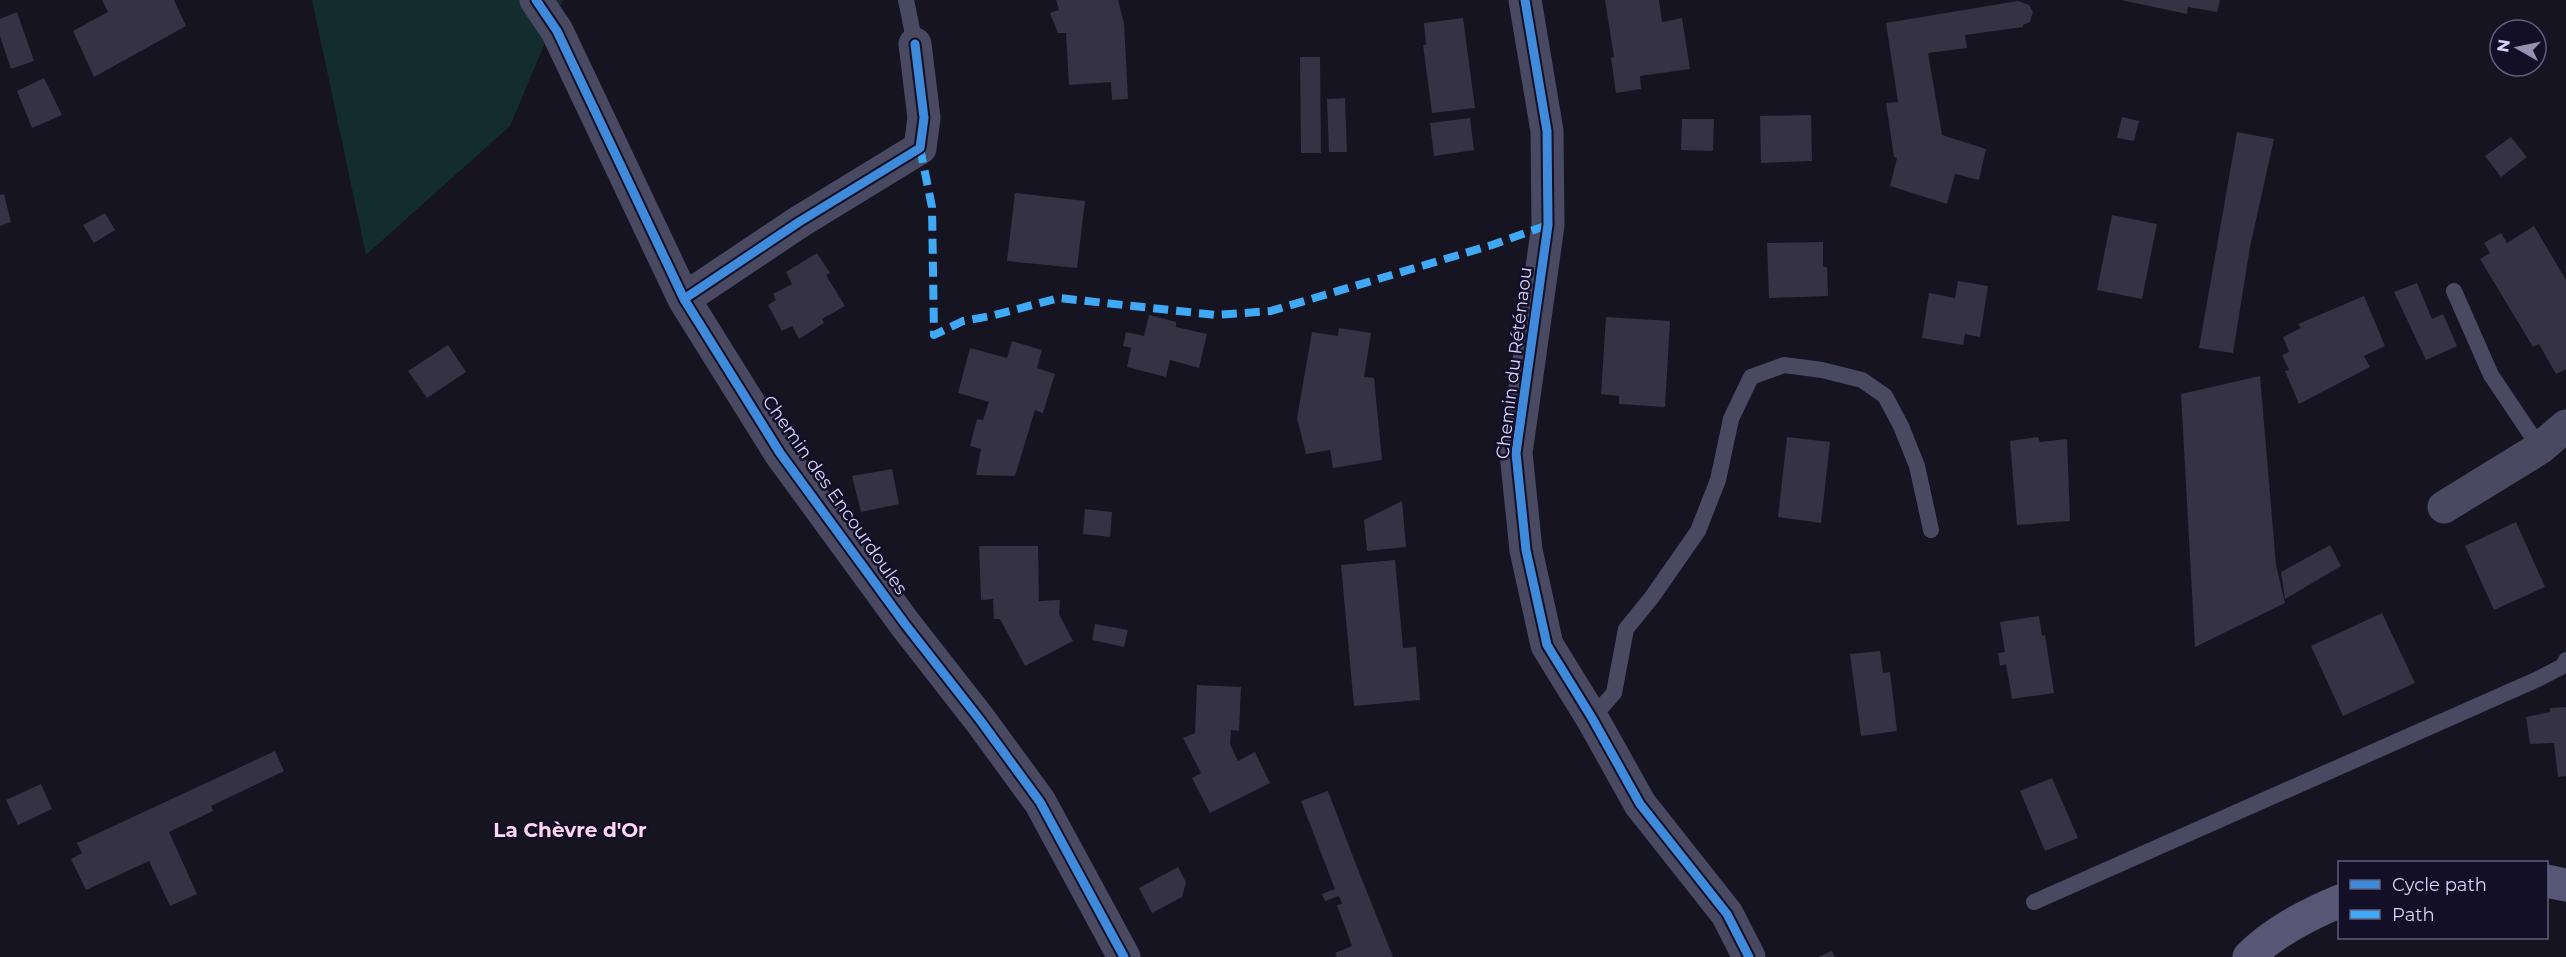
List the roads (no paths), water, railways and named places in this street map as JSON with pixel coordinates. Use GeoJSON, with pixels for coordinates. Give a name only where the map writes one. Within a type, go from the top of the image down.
{"type":"FeatureCollection","features":[{"type":"Feature","properties":{"kind":"main road"},"geometry":{"type":"LineString","coordinates":[[2548,881],[2566,885]]}},
{"type":"Feature","properties":{"kind":"main road"},"geometry":{"type":"LineString","coordinates":[[2249,957],[2259,947],[2298,920],[2338,902]]}},
{"type":"Feature","properties":{"kind":"street","name":"Chemin des Encourdoules"},"geometry":{"type":"LineString","coordinates":[[536,0],[557,31],[684,299],[780,453],[905,624],[1040,802],[1124,957]]}},
{"type":"Feature","properties":{"kind":"street","name":"Chemin du Réténaou"},"geometry":{"type":"LineString","coordinates":[[1525,0],[1547,131],[1548,225],[1516,453],[1526,550],[1547,645],[1592,718],[1640,804],[1727,914],[1749,957]]}},
{"type":"Feature","properties":{"kind":"street"},"geometry":{"type":"LineString","coordinates":[[684,299],[799,222],[920,148],[924,118],[915,45]]}},
{"type":"Feature","properties":{"kind":"street"},"geometry":{"type":"LineString","coordinates":[[2444,507],[2540,447],[2566,426]]}},
{"type":"Feature","properties":{"kind":"lane"},"geometry":{"type":"LineString","coordinates":[[906,0],[915,45]]}},
{"type":"Feature","properties":{"kind":"lane"},"geometry":{"type":"LineString","coordinates":[[2454,291],[2491,375],[2540,447]]}},
{"type":"Feature","properties":{"kind":"lane"},"geometry":{"type":"LineString","coordinates":[[1592,718],[1614,693],[1626,628],[1652,597],[1698,531],[1718,480],[1731,419],[1751,377],[1784,365],[1822,370],[1862,380],[1885,396],[1901,426],[1917,466],[1931,530]]}},
{"type":"Feature","properties":{"kind":"lane"},"geometry":{"type":"LineString","coordinates":[[2034,902],[2538,679],[2563,666],[2566,660]]}},
{"type":"Feature","properties":{"kind":"district","name":"La Chèvre d'Or"},"geometry":{"type":"Point","coordinates":[570,830]}}]}
